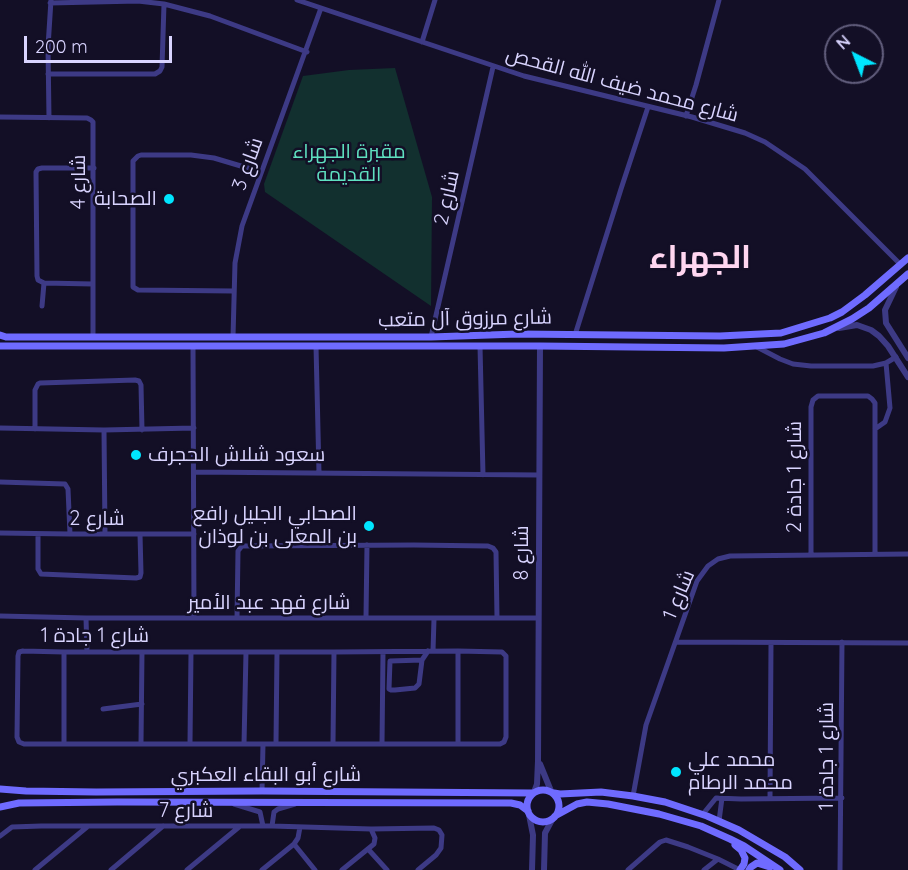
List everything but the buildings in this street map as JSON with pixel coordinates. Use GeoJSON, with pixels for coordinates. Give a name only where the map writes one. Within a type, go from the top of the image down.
{"type":"FeatureCollection","features":[{"type":"Feature","properties":{"kind":"main road","name":"شارع مرزوق آل متعب"},"geometry":{"type":"LineString","coordinates":[[0,336],[431,337],[518,334],[720,336],[781,333],[811,325],[842,312],[865,296],[908,258]]}},
{"type":"Feature","properties":{"kind":"main road","name":"شارع مرزوق آل متعب"},"geometry":{"type":"LineString","coordinates":[[0,346],[682,348],[784,344],[833,329],[869,308],[906,276]]}},
{"type":"Feature","properties":{"kind":"main road"},"geometry":{"type":"LineString","coordinates":[[163,346],[166,340],[164,337]]}},
{"type":"Feature","properties":{"kind":"main road"},"geometry":{"type":"LineString","coordinates":[[179,337],[176,340],[179,346]]}},
{"type":"Feature","properties":{"kind":"main road"},"geometry":{"type":"LineString","coordinates":[[366,346],[370,341],[367,337]]}},
{"type":"Feature","properties":{"kind":"main road"},"geometry":{"type":"LineString","coordinates":[[382,337],[380,340],[382,346]]}},
{"type":"Feature","properties":{"kind":"main road","name":"شارع أبو البقاء العكبري"},"geometry":{"type":"LineString","coordinates":[[0,789],[85,792],[533,793]]}},
{"type":"Feature","properties":{"kind":"main road"},"geometry":{"type":"LineString","coordinates":[[779,870],[744,846],[701,826],[659,814],[587,802],[577,804],[549,821],[540,822],[529,813],[527,803],[533,793],[542,789],[560,794],[592,792],[665,802],[703,814],[765,844],[800,870]]}},
{"type":"Feature","properties":{"kind":"main road"},"geometry":{"type":"LineString","coordinates":[[117,802],[116,798],[120,795],[170,795],[177,792]]}},
{"type":"Feature","properties":{"kind":"main road"},"geometry":{"type":"LineString","coordinates":[[322,802],[376,799],[379,796],[377,792]]}},
{"type":"Feature","properties":{"kind":"main road"},"geometry":{"type":"LineString","coordinates":[[552,792],[559,805],[559,810],[554,817]]}},
{"type":"Feature","properties":{"kind":"main road","name":"شارع أبو البقاء العكبري"},"geometry":{"type":"LineString","coordinates":[[0,807],[19,803],[117,802],[511,803],[520,805],[529,813]]}},
{"type":"Feature","properties":{"kind":"main road"},"geometry":{"type":"LineString","coordinates":[[718,834],[744,853],[746,858],[740,870]]}},
{"type":"Feature","properties":{"kind":"main road"},"geometry":{"type":"LineString","coordinates":[[749,870],[754,864],[760,863],[779,870]]}},
{"type":"Feature","properties":{"kind":"street"},"geometry":{"type":"LineString","coordinates":[[48,118],[51,2],[138,0],[164,4],[210,16],[307,52]]}},
{"type":"Feature","properties":{"kind":"street","name":"شارع محمد ضيف الله القحص"},"geometry":{"type":"LineString","coordinates":[[297,0],[493,67],[745,133],[765,142],[805,169],[901,265]]}},
{"type":"Feature","properties":{"kind":"street"},"geometry":{"type":"LineString","coordinates":[[422,42],[435,0]]}},
{"type":"Feature","properties":{"kind":"street"},"geometry":{"type":"LineString","coordinates":[[686,116],[719,0]]}},
{"type":"Feature","properties":{"kind":"street"},"geometry":{"type":"LineString","coordinates":[[48,74],[155,74],[160,71],[164,4]]}},
{"type":"Feature","properties":{"kind":"street","name":"شارع 3"},"geometry":{"type":"LineString","coordinates":[[233,337],[233,291],[240,235],[321,8]]}},
{"type":"Feature","properties":{"kind":"street","name":"شارع 2"},"geometry":{"type":"LineString","coordinates":[[431,337],[493,67]]}},
{"type":"Feature","properties":{"kind":"street"},"geometry":{"type":"LineString","coordinates":[[575,335],[648,106]]}},
{"type":"Feature","properties":{"kind":"street","name":"شارع 4"},"geometry":{"type":"LineString","coordinates":[[0,117],[87,118],[93,122],[93,337]]}},
{"type":"Feature","properties":{"kind":"street"},"geometry":{"type":"LineString","coordinates":[[233,291],[138,290],[134,288],[132,284],[133,161],[141,155],[191,155],[214,158],[261,172]]}},
{"type":"Feature","properties":{"kind":"street"},"geometry":{"type":"LineString","coordinates":[[93,284],[44,283],[40,282],[37,276],[37,171],[42,168],[94,168]]}},
{"type":"Feature","properties":{"kind":"street"},"geometry":{"type":"LineString","coordinates":[[906,276],[894,289],[885,310],[886,322],[908,358]]}},
{"type":"Feature","properties":{"kind":"street"},"geometry":{"type":"LineString","coordinates":[[42,306],[44,283]]}},
{"type":"Feature","properties":{"kind":"street"},"geometry":{"type":"LineString","coordinates":[[833,329],[850,325],[865,327],[879,336],[888,346],[908,377]]}},
{"type":"Feature","properties":{"kind":"street"},"geometry":{"type":"LineString","coordinates":[[888,346],[889,341],[896,340]]}},
{"type":"Feature","properties":{"kind":"street"},"geometry":{"type":"LineString","coordinates":[[194,346],[194,618]]}},
{"type":"Feature","properties":{"kind":"street"},"geometry":{"type":"LineString","coordinates":[[316,346],[319,473]]}},
{"type":"Feature","properties":{"kind":"street"},"geometry":{"type":"LineString","coordinates":[[480,346],[483,475]]}},
{"type":"Feature","properties":{"kind":"street","name":"شارع 8"},"geometry":{"type":"LineString","coordinates":[[533,793],[537,784],[538,761],[540,346]]}},
{"type":"Feature","properties":{"kind":"street"},"geometry":{"type":"LineString","coordinates":[[754,346],[793,364],[812,366],[873,366],[886,363],[896,357]]}},
{"type":"Feature","properties":{"kind":"street"},"geometry":{"type":"LineString","coordinates":[[875,429],[885,422],[890,408],[886,363]]}},
{"type":"Feature","properties":{"kind":"street"},"geometry":{"type":"LineString","coordinates":[[35,429],[35,390],[40,383],[135,380],[141,385],[142,430]]}},
{"type":"Feature","properties":{"kind":"street","name":"شارع 1 جادة 2"},"geometry":{"type":"LineString","coordinates":[[811,555],[811,407],[812,402],[818,396],[868,396],[875,406],[875,554]]}},
{"type":"Feature","properties":{"kind":"street"},"geometry":{"type":"LineString","coordinates":[[0,428],[142,430],[194,428]]}},
{"type":"Feature","properties":{"kind":"street"},"geometry":{"type":"LineString","coordinates":[[104,430],[105,534]]}},
{"type":"Feature","properties":{"kind":"street"},"geometry":{"type":"LineString","coordinates":[[194,472],[539,475]]}},
{"type":"Feature","properties":{"kind":"street"},"geometry":{"type":"LineString","coordinates":[[0,482],[65,484],[68,489],[70,534]]}},
{"type":"Feature","properties":{"kind":"street","name":"شارع 2"},"geometry":{"type":"LineString","coordinates":[[0,533],[194,534]]}},
{"type":"Feature","properties":{"kind":"street"},"geometry":{"type":"LineString","coordinates":[[38,534],[38,569],[41,574],[136,578],[140,577],[141,573],[140,534]]}},
{"type":"Feature","properties":{"kind":"street"},"geometry":{"type":"LineString","coordinates":[[366,617],[367,545]]}},
{"type":"Feature","properties":{"kind":"street"},"geometry":{"type":"LineString","coordinates":[[237,618],[238,551],[241,547],[367,545],[491,546],[496,552],[497,618]]}},
{"type":"Feature","properties":{"kind":"street","name":"شارع 1"},"geometry":{"type":"LineString","coordinates":[[633,796],[646,725],[697,581],[712,562],[730,556],[908,554]]}},
{"type":"Feature","properties":{"kind":"street","name":"شارع فهد عبد الأمير"},"geometry":{"type":"LineString","coordinates":[[0,616],[538,618]]}},
{"type":"Feature","properties":{"kind":"street"},"geometry":{"type":"LineString","coordinates":[[86,618],[87,652]]}},
{"type":"Feature","properties":{"kind":"street"},"geometry":{"type":"LineString","coordinates":[[422,660],[390,661],[389,689],[415,688],[418,684],[422,660],[431,651],[434,618]]}},
{"type":"Feature","properties":{"kind":"street"},"geometry":{"type":"LineString","coordinates":[[676,642],[908,643]]}},
{"type":"Feature","properties":{"kind":"street","name":"شارع 1 جادة 1"},"geometry":{"type":"LineString","coordinates":[[840,870],[842,642]]}},
{"type":"Feature","properties":{"kind":"street"},"geometry":{"type":"LineString","coordinates":[[770,798],[771,643]]}},
{"type":"Feature","properties":{"kind":"street","name":"شارع 1 جادة 1"},"geometry":{"type":"LineString","coordinates":[[23,651],[142,652],[500,651],[506,654],[506,737],[500,744],[24,744],[20,742],[17,737],[18,654],[23,651]]}},
{"type":"Feature","properties":{"kind":"street"},"geometry":{"type":"LineString","coordinates":[[458,651],[458,743]]}},
{"type":"Feature","properties":{"kind":"street"},"geometry":{"type":"LineString","coordinates":[[64,652],[64,743]]}},
{"type":"Feature","properties":{"kind":"street"},"geometry":{"type":"LineString","coordinates":[[141,743],[142,652]]}},
{"type":"Feature","properties":{"kind":"street"},"geometry":{"type":"LineString","coordinates":[[190,743],[191,652]]}},
{"type":"Feature","properties":{"kind":"street"},"geometry":{"type":"LineString","coordinates":[[244,744],[246,652]]}},
{"type":"Feature","properties":{"kind":"street"},"geometry":{"type":"LineString","coordinates":[[276,743],[277,652]]}},
{"type":"Feature","properties":{"kind":"street"},"geometry":{"type":"LineString","coordinates":[[333,743],[334,652]]}},
{"type":"Feature","properties":{"kind":"street"},"geometry":{"type":"LineString","coordinates":[[382,744],[383,652]]}},
{"type":"Feature","properties":{"kind":"street"},"geometry":{"type":"LineString","coordinates":[[103,710],[142,704]]}},
{"type":"Feature","properties":{"kind":"street"},"geometry":{"type":"LineString","coordinates":[[262,791],[263,744]]}},
{"type":"Feature","properties":{"kind":"street","name":"شارع 8"},"geometry":{"type":"LineString","coordinates":[[538,761],[552,792]]}},
{"type":"Feature","properties":{"kind":"street"},"geometry":{"type":"LineString","coordinates":[[703,814],[716,798],[842,798]]}},
{"type":"Feature","properties":{"kind":"street"},"geometry":{"type":"LineString","coordinates":[[719,821],[722,798]]}},
{"type":"Feature","properties":{"kind":"street"},"geometry":{"type":"LineString","coordinates":[[230,803],[260,812],[263,826]]}},
{"type":"Feature","properties":{"kind":"street"},"geometry":{"type":"LineString","coordinates":[[272,826],[274,812],[297,804]]}},
{"type":"Feature","properties":{"kind":"street"},"geometry":{"type":"LineString","coordinates":[[529,813],[533,835],[532,870]]}},
{"type":"Feature","properties":{"kind":"street"},"geometry":{"type":"LineString","coordinates":[[544,870],[545,833],[554,817]]}},
{"type":"Feature","properties":{"kind":"street","name":"شارع 7"},"geometry":{"type":"LineString","coordinates":[[2,834],[17,826],[272,826],[434,828],[439,830],[442,835],[441,848],[418,870]]}},
{"type":"Feature","properties":{"kind":"street"},"geometry":{"type":"LineString","coordinates":[[111,870],[163,826]]}},
{"type":"Feature","properties":{"kind":"street"},"geometry":{"type":"LineString","coordinates":[[35,870],[87,827]]}},
{"type":"Feature","properties":{"kind":"street"},"geometry":{"type":"LineString","coordinates":[[187,870],[240,827]]}},
{"type":"Feature","properties":{"kind":"street"},"geometry":{"type":"LineString","coordinates":[[262,870],[294,844],[300,827]]}},
{"type":"Feature","properties":{"kind":"street"},"geometry":{"type":"LineString","coordinates":[[342,870],[369,849],[375,841],[371,828]]}},
{"type":"Feature","properties":{"kind":"street"},"geometry":{"type":"LineString","coordinates":[[628,870],[660,842],[666,840],[718,858],[740,870]]}},
{"type":"Feature","properties":{"kind":"street"},"geometry":{"type":"LineString","coordinates":[[294,844],[315,870]]}},
{"type":"Feature","properties":{"kind":"street"},"geometry":{"type":"LineString","coordinates":[[369,849],[387,870]]}},
{"type":"Feature","properties":{"kind":"street"},"geometry":{"type":"LineString","coordinates":[[704,870],[718,858]]}},
{"type":"Feature","properties":{"kind":"green space","name":"مقبرة الجهراء القديمة"},"geometry":{"type":"Polygon","coordinates":[[[395,68],[432,197],[431,306],[265,192],[264,184],[303,76],[349,70],[395,68]]]}},
{"type":"Feature","properties":{"kind":"place","name":"الصحابة"},"geometry":{"type":"Point","coordinates":[169,199]}},
{"type":"Feature","properties":{"kind":"place","name":"سعود شلاش الحجرف"},"geometry":{"type":"Point","coordinates":[136,455]}},
{"type":"Feature","properties":{"kind":"place","name":"الصحابي الجليل رافع بن المعلى بن لوذان"},"geometry":{"type":"Point","coordinates":[369,526]}},
{"type":"Feature","properties":{"kind":"place","name":"محمد علي محمد الرطام"},"geometry":{"type":"Point","coordinates":[676,772]}},
{"type":"Feature","properties":{"kind":"district","name":"الجهراء"},"geometry":{"type":"Point","coordinates":[700,258]}}]}
